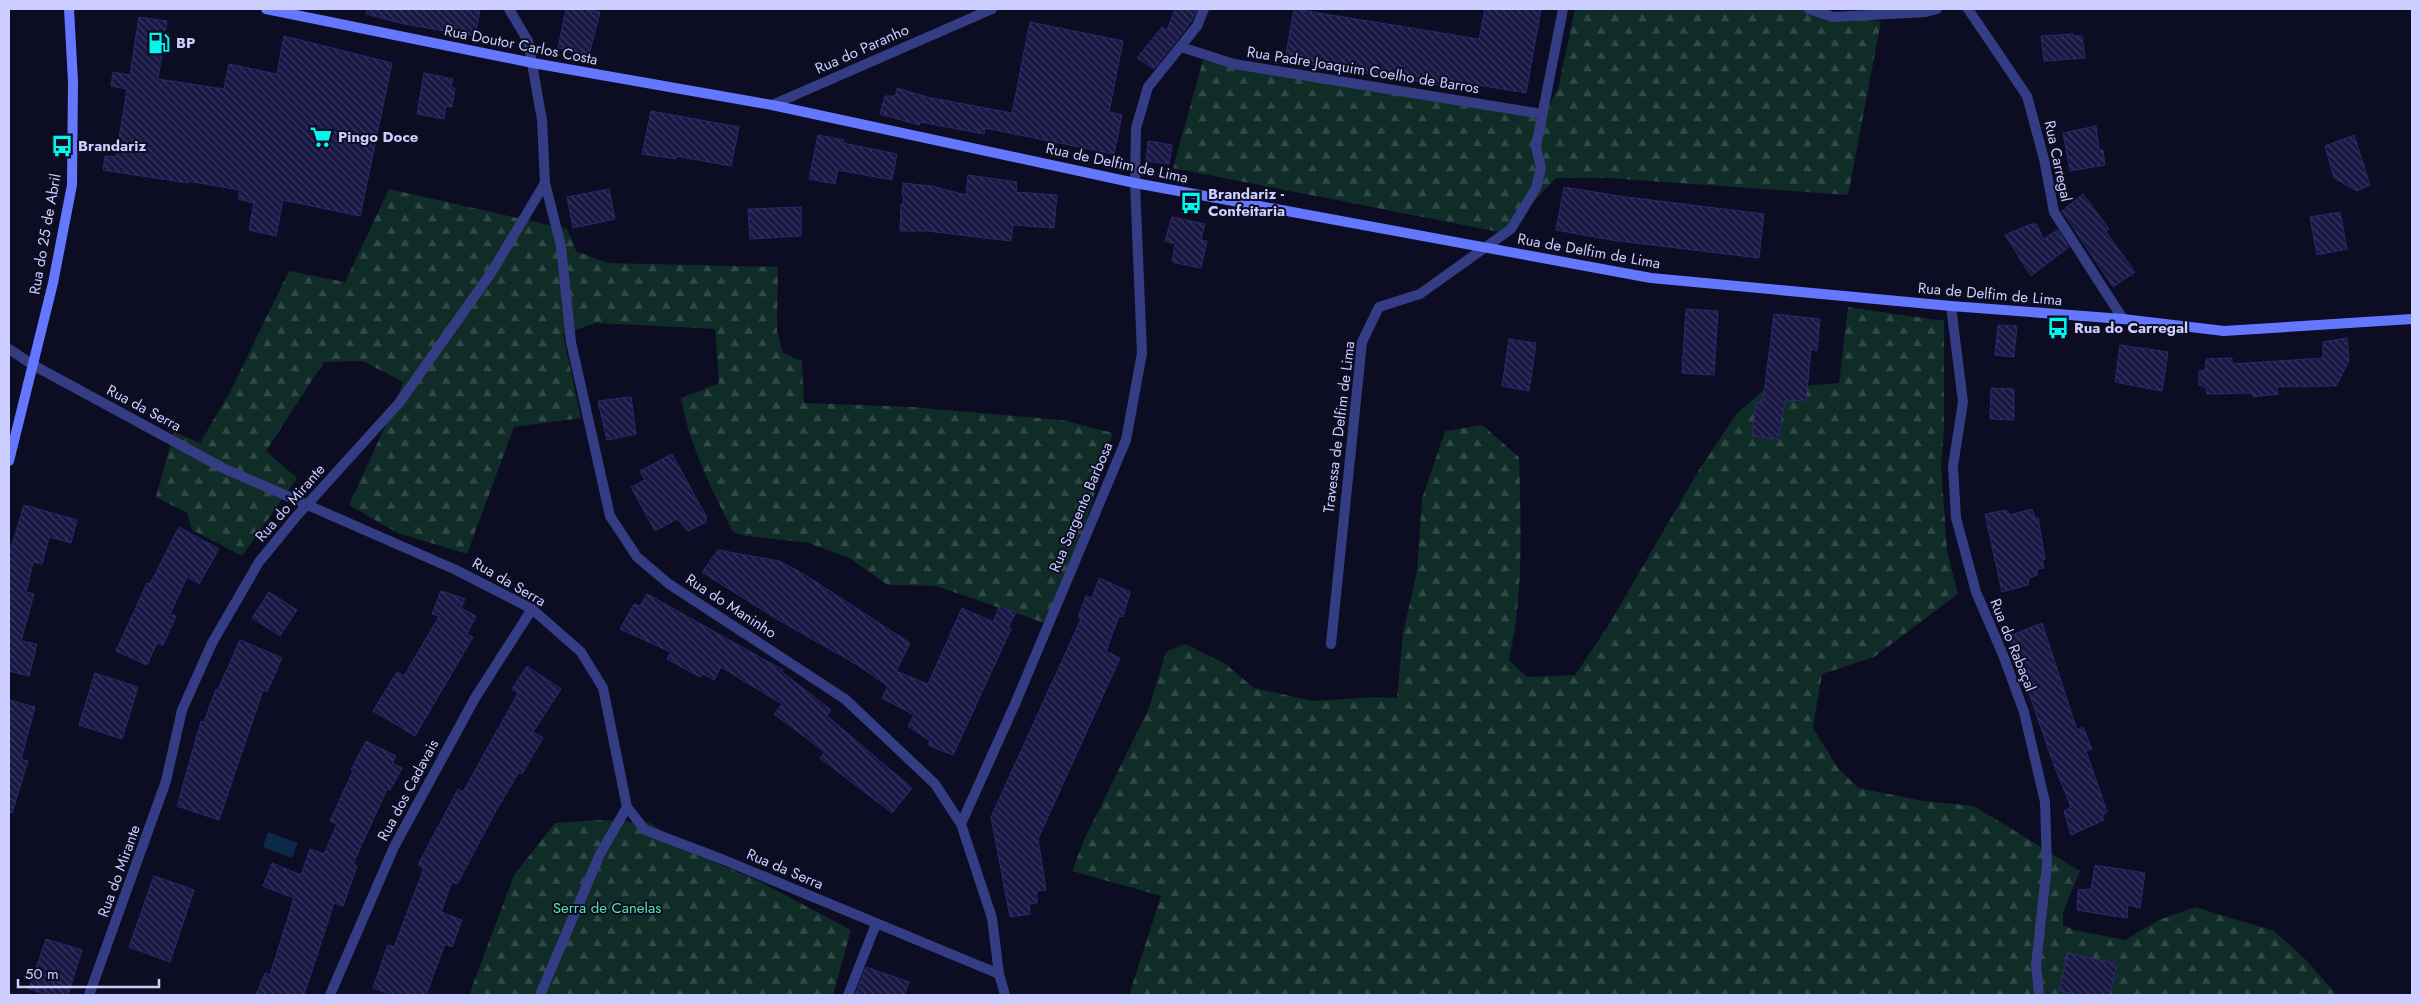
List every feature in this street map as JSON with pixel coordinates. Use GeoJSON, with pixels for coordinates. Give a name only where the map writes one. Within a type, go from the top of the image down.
{"type":"FeatureCollection","features":[{"type":"Feature","properties":{"kind":"main road","name":"Rua do 25 de Abril"},"geometry":{"type":"LineString","coordinates":[[9,461],[53,283],[72,184],[73,82],[69,9]]}},
{"type":"Feature","properties":{"kind":"main road","name":"Rua Doutor Carlos Costa"},"geometry":{"type":"LineString","coordinates":[[266,9],[532,63],[772,105]]}},
{"type":"Feature","properties":{"kind":"main road","name":"Rua de Delfim de Lima"},"geometry":{"type":"LineString","coordinates":[[772,105],[1135,183],[1651,278],[1951,306],[2123,319],[2224,331],[2412,319]]}},
{"type":"Feature","properties":{"kind":"street"},"geometry":{"type":"LineString","coordinates":[[509,9],[528,41],[542,120],[545,183]]}},
{"type":"Feature","properties":{"kind":"street","name":"Rua do Paranho"},"geometry":{"type":"LineString","coordinates":[[772,105],[992,9]]}},
{"type":"Feature","properties":{"kind":"street","name":"Rua Sargento Barbosa"},"geometry":{"type":"LineString","coordinates":[[961,824],[1015,704],[1126,440],[1142,353],[1135,183],[1136,128],[1148,87],[1197,26],[1204,9]]}},
{"type":"Feature","properties":{"kind":"street","name":"Travessa de Delfim de Lima"},"geometry":{"type":"LineString","coordinates":[[1331,644],[1362,342],[1380,307],[1420,294],[1511,229],[1536,188],[1541,168],[1536,147],[1563,9]]}},
{"type":"Feature","properties":{"kind":"street"},"geometry":{"type":"LineString","coordinates":[[1809,9],[1833,18],[1926,12],[1937,9]]}},
{"type":"Feature","properties":{"kind":"street","name":"Rua Carregal"},"geometry":{"type":"LineString","coordinates":[[1968,9],[2027,96],[2044,159],[2054,212],[2123,319]]}},
{"type":"Feature","properties":{"kind":"street","name":"Rua Padre Joaquim Coelho de Barros"},"geometry":{"type":"LineString","coordinates":[[1181,46],[1234,64],[1542,114]]}},
{"type":"Feature","properties":{"kind":"street","name":"Rua do Mirante"},"geometry":{"type":"LineString","coordinates":[[89,995],[166,781],[182,710],[212,643],[259,562],[308,504],[399,403],[491,273],[545,183]]}},
{"type":"Feature","properties":{"kind":"street","name":"Rua do Maninho"},"geometry":{"type":"LineString","coordinates":[[545,183],[561,246],[571,342],[610,516],[637,557],[669,584],[845,699],[936,784],[961,824],[992,918],[999,974],[1005,995]]}},
{"type":"Feature","properties":{"kind":"street","name":"Rua do Rabaçal"},"geometry":{"type":"LineString","coordinates":[[1951,306],[1963,402],[1953,466],[1956,518],[1976,592],[2003,655],[2024,712],[2045,802],[2048,865],[2036,965],[2039,995]]}},
{"type":"Feature","properties":{"kind":"street","name":"Rua da Serra"},"geometry":{"type":"LineString","coordinates":[[9,349],[223,468],[456,570],[532,609],[581,652],[602,688],[627,806],[645,830],[724,860],[999,974]]}},
{"type":"Feature","properties":{"kind":"street","name":"Rua dos Cadavais"},"geometry":{"type":"LineString","coordinates":[[330,995],[394,847],[475,698],[532,609]]}},
{"type":"Feature","properties":{"kind":"street"},"geometry":{"type":"LineString","coordinates":[[540,995],[600,854],[627,806]]}},
{"type":"Feature","properties":{"kind":"street"},"geometry":{"type":"LineString","coordinates":[[848,995],[876,924]]}},
{"type":"Feature","properties":{"kind":"green space"},"geometry":{"type":"Polygon","coordinates":[[[1575,9],[1823,9],[1881,22],[1848,195],[1609,178],[1556,178],[1504,233],[1173,168],[1203,60],[1414,91],[1542,118],[1558,89],[1575,9]]]}},
{"type":"Feature","properties":{"kind":"green space"},"geometry":{"type":"Polygon","coordinates":[[[389,189],[567,229],[576,251],[608,263],[778,267],[777,332],[783,353],[802,361],[804,403],[912,407],[1062,420],[1113,433],[1081,538],[1050,625],[936,586],[888,585],[849,558],[809,543],[746,536],[733,532],[709,484],[695,450],[681,398],[719,383],[715,329],[596,323],[563,334],[581,418],[514,427],[467,554],[398,533],[349,505],[390,416],[403,382],[363,361],[324,362],[266,451],[297,478],[242,556],[192,530],[187,513],[156,497],[174,432],[200,443],[230,392],[289,271],[345,282],[389,189]]]}},
{"type":"Feature","properties":{"kind":"green space"},"geometry":{"type":"Polygon","coordinates":[[[1848,307],[1944,321],[1944,431],[1941,465],[1947,551],[1958,594],[1874,657],[1822,674],[1813,728],[1838,768],[1858,788],[1924,801],[1974,806],[2080,871],[2063,912],[2063,925],[2074,930],[2125,940],[2159,920],[2195,907],[2274,931],[2305,959],[2337,995],[1129,995],[1161,896],[1072,871],[1084,840],[1149,708],[1166,652],[1185,644],[1224,663],[1254,688],[1313,701],[1377,697],[1397,698],[1403,633],[1417,571],[1422,499],[1445,431],[1482,425],[1519,457],[1521,534],[1519,585],[1514,635],[1509,660],[1527,677],[1575,675],[1608,626],[1699,470],[1737,413],[1765,389],[1839,383],[1848,307]]]}},
{"type":"Feature","properties":{"kind":"green space","name":"Serra de Canelas"},"geometry":{"type":"Polygon","coordinates":[[[601,820],[650,823],[695,854],[757,880],[851,930],[833,995],[469,995],[514,875],[555,823],[601,820]]]}},
{"type":"Feature","properties":{"kind":"water"},"geometry":{"type":"Polygon","coordinates":[[[268,832],[298,843],[292,858],[263,847],[268,832]]]}},
{"type":"Feature","properties":{"kind":"building"},"geometry":{"type":"Polygon","coordinates":[[[367,9],[480,9],[475,36],[404,24],[366,14],[367,9]]]}},
{"type":"Feature","properties":{"kind":"building"},"geometry":{"type":"Polygon","coordinates":[[[566,9],[584,9],[600,12],[589,55],[558,48],[566,9]]]}},
{"type":"Feature","properties":{"kind":"building"},"geometry":{"type":"Polygon","coordinates":[[[1175,9],[1197,9],[1191,22],[1154,69],[1137,58],[1162,27],[1167,30],[1175,9]]]}},
{"type":"Feature","properties":{"kind":"building"},"geometry":{"type":"Polygon","coordinates":[[[1294,9],[1479,39],[1485,9],[1541,9],[1526,93],[1453,81],[1452,87],[1285,60],[1294,9]]]}},
{"type":"Feature","properties":{"kind":"building"},"geometry":{"type":"Polygon","coordinates":[[[139,17],[167,21],[158,79],[224,89],[229,64],[277,74],[284,36],[392,63],[360,216],[283,200],[276,236],[249,230],[254,203],[238,199],[240,190],[103,170],[105,156],[116,157],[127,89],[111,86],[113,72],[130,75],[139,17]]]}},
{"type":"Feature","properties":{"kind":"building"},"geometry":{"type":"Polygon","coordinates":[[[1030,22],[1123,41],[1109,112],[1122,115],[1114,154],[985,128],[984,134],[920,122],[919,125],[880,114],[885,96],[895,96],[897,88],[927,97],[1012,113],[1030,22]]]}},
{"type":"Feature","properties":{"kind":"building"},"geometry":{"type":"Polygon","coordinates":[[[2073,34],[2073,36],[2082,36],[2085,58],[2044,61],[2041,36],[2073,34]]]}},
{"type":"Feature","properties":{"kind":"building"},"geometry":{"type":"Polygon","coordinates":[[[424,73],[453,79],[451,87],[455,88],[452,107],[446,106],[444,119],[417,114],[424,73]]]}},
{"type":"Feature","properties":{"kind":"building"},"geometry":{"type":"Polygon","coordinates":[[[651,111],[739,127],[731,166],[676,156],[676,159],[642,154],[651,111]]]}},
{"type":"Feature","properties":{"kind":"building"},"geometry":{"type":"Polygon","coordinates":[[[2096,126],[2099,150],[2103,150],[2105,165],[2070,171],[2063,133],[2096,126]]]}},
{"type":"Feature","properties":{"kind":"building"},"geometry":{"type":"Polygon","coordinates":[[[818,135],[844,140],[843,143],[897,154],[892,180],[838,170],[835,184],[809,179],[818,135]]]}},
{"type":"Feature","properties":{"kind":"building"},"geometry":{"type":"Polygon","coordinates":[[[2354,135],[2370,185],[2357,191],[2334,178],[2325,146],[2354,135]]]}},
{"type":"Feature","properties":{"kind":"building"},"geometry":{"type":"Polygon","coordinates":[[[1148,141],[1172,145],[1169,164],[1146,161],[1148,141]]]}},
{"type":"Feature","properties":{"kind":"building"},"geometry":{"type":"Polygon","coordinates":[[[968,175],[1017,182],[1016,192],[1057,195],[1054,228],[1013,225],[1011,241],[927,231],[900,231],[901,204],[903,204],[904,197],[902,197],[903,183],[931,186],[966,195],[968,175]]]}},
{"type":"Feature","properties":{"kind":"building"},"geometry":{"type":"Polygon","coordinates":[[[1564,187],[1619,196],[1764,214],[1759,258],[1611,240],[1556,230],[1564,187]]]}},
{"type":"Feature","properties":{"kind":"building"},"geometry":{"type":"Polygon","coordinates":[[[609,189],[615,219],[573,228],[567,197],[609,189]]]}},
{"type":"Feature","properties":{"kind":"building"},"geometry":{"type":"Polygon","coordinates":[[[2083,194],[2109,229],[2106,232],[2135,272],[2113,287],[2062,211],[2083,194]]]}},
{"type":"Feature","properties":{"kind":"building"},"geometry":{"type":"Polygon","coordinates":[[[801,207],[801,236],[750,239],[748,209],[801,207]]]}},
{"type":"Feature","properties":{"kind":"building"},"geometry":{"type":"Polygon","coordinates":[[[2340,212],[2347,249],[2317,255],[2310,217],[2340,212]]]}},
{"type":"Feature","properties":{"kind":"building"},"geometry":{"type":"Polygon","coordinates":[[[1172,217],[1205,224],[1201,240],[1207,241],[1201,268],[1172,262],[1175,244],[1165,241],[1172,217]]]}},
{"type":"Feature","properties":{"kind":"building"},"geometry":{"type":"Polygon","coordinates":[[[2031,224],[2037,224],[2043,239],[2058,230],[2069,247],[2031,276],[2005,235],[2031,224]]]}},
{"type":"Feature","properties":{"kind":"building"},"geometry":{"type":"Polygon","coordinates":[[[1686,309],[1718,311],[1714,375],[1682,373],[1686,309]]]}},
{"type":"Feature","properties":{"kind":"building"},"geometry":{"type":"Polygon","coordinates":[[[1774,314],[1820,319],[1817,351],[1811,349],[1806,400],[1785,401],[1778,439],[1752,436],[1756,403],[1763,401],[1774,314]]]}},
{"type":"Feature","properties":{"kind":"building"},"geometry":{"type":"Polygon","coordinates":[[[1998,325],[2017,326],[2014,357],[1995,355],[1998,325]]]}},
{"type":"Feature","properties":{"kind":"building"},"geometry":{"type":"Polygon","coordinates":[[[2347,338],[2349,361],[2336,386],[2277,387],[2278,394],[2253,397],[2252,393],[2207,394],[2206,387],[2199,385],[2199,371],[2205,371],[2206,359],[2232,358],[2232,364],[2323,358],[2323,342],[2347,338]]]}},
{"type":"Feature","properties":{"kind":"building"},"geometry":{"type":"Polygon","coordinates":[[[1509,339],[1536,343],[1529,391],[1502,386],[1509,339]]]}},
{"type":"Feature","properties":{"kind":"building"},"geometry":{"type":"Polygon","coordinates":[[[2120,345],[2168,352],[2162,391],[2115,382],[2120,345]]]}},
{"type":"Feature","properties":{"kind":"building"},"geometry":{"type":"Polygon","coordinates":[[[1991,388],[2014,389],[2014,420],[1990,419],[1991,388]]]}},
{"type":"Feature","properties":{"kind":"building"},"geometry":{"type":"Polygon","coordinates":[[[631,397],[636,434],[607,440],[598,401],[631,397]]]}},
{"type":"Feature","properties":{"kind":"building"},"geometry":{"type":"Polygon","coordinates":[[[672,454],[706,516],[706,522],[688,531],[677,519],[655,531],[631,487],[645,480],[640,471],[672,454]]]}},
{"type":"Feature","properties":{"kind":"building"},"geometry":{"type":"Polygon","coordinates":[[[24,505],[77,520],[71,543],[49,537],[42,564],[33,562],[26,592],[34,594],[21,641],[37,644],[29,676],[9,671],[9,555],[24,505]]]}},
{"type":"Feature","properties":{"kind":"building"},"geometry":{"type":"Polygon","coordinates":[[[2032,509],[2035,518],[2038,518],[2045,559],[2042,560],[2044,568],[2037,569],[2037,575],[2029,578],[2028,585],[2002,592],[1985,514],[2007,510],[2009,515],[2032,509]]]}},
{"type":"Feature","properties":{"kind":"building"},"geometry":{"type":"Polygon","coordinates":[[[179,527],[219,549],[199,584],[187,577],[170,614],[176,616],[163,645],[157,643],[147,665],[116,651],[147,583],[150,584],[179,527]]]}},
{"type":"Feature","properties":{"kind":"building"},"geometry":{"type":"Polygon","coordinates":[[[718,550],[779,561],[802,573],[910,643],[896,671],[928,684],[962,608],[993,622],[999,607],[1016,612],[1008,628],[1011,629],[953,755],[928,745],[930,741],[908,726],[914,715],[882,698],[888,686],[856,664],[775,618],[702,572],[718,550]]]}},
{"type":"Feature","properties":{"kind":"building"},"geometry":{"type":"Polygon","coordinates":[[[1099,578],[1130,592],[1123,617],[1119,616],[1106,651],[1120,658],[1038,839],[1046,890],[1037,891],[1037,903],[1029,904],[1030,914],[1010,917],[991,817],[1081,619],[1078,618],[1086,596],[1092,598],[1099,578]]]}},
{"type":"Feature","properties":{"kind":"building"},"geometry":{"type":"Polygon","coordinates":[[[441,591],[465,599],[461,608],[476,616],[467,634],[473,637],[415,736],[373,711],[397,672],[404,676],[439,616],[432,614],[441,591]]]}},
{"type":"Feature","properties":{"kind":"building"},"geometry":{"type":"Polygon","coordinates":[[[269,592],[297,610],[280,636],[252,618],[269,592]]]}},
{"type":"Feature","properties":{"kind":"building"},"geometry":{"type":"Polygon","coordinates":[[[647,594],[783,670],[782,672],[831,710],[827,716],[912,788],[892,813],[820,758],[825,752],[774,714],[782,704],[721,667],[714,680],[703,674],[700,677],[667,659],[671,652],[620,629],[634,604],[640,606],[647,594]]]}},
{"type":"Feature","properties":{"kind":"building"},"geometry":{"type":"Polygon","coordinates":[[[2042,623],[2077,730],[2083,727],[2092,749],[2086,751],[2107,812],[2102,815],[2104,820],[2071,835],[2064,811],[2071,807],[2054,765],[2009,636],[2042,623]]]}},
{"type":"Feature","properties":{"kind":"building"},"geometry":{"type":"Polygon","coordinates":[[[240,640],[282,658],[267,692],[263,690],[219,820],[177,806],[201,721],[204,722],[216,689],[218,690],[240,640]]]}},
{"type":"Feature","properties":{"kind":"building"},"geometry":{"type":"Polygon","coordinates":[[[527,666],[561,689],[533,732],[543,738],[522,774],[519,772],[497,809],[457,884],[452,882],[441,912],[462,920],[452,947],[445,944],[426,995],[392,995],[373,988],[388,945],[394,947],[424,868],[418,865],[458,789],[463,792],[518,693],[512,689],[527,666]]]}},
{"type":"Feature","properties":{"kind":"building"},"geometry":{"type":"Polygon","coordinates":[[[95,673],[138,687],[122,739],[79,725],[95,673]]]}},
{"type":"Feature","properties":{"kind":"building"},"geometry":{"type":"Polygon","coordinates":[[[9,700],[35,707],[21,759],[28,761],[12,813],[9,812],[9,700]]]}},
{"type":"Feature","properties":{"kind":"building"},"geometry":{"type":"Polygon","coordinates":[[[366,741],[396,756],[392,763],[402,768],[390,790],[387,789],[353,864],[357,866],[343,906],[334,903],[304,995],[256,995],[265,973],[270,975],[294,898],[263,886],[272,863],[301,875],[310,849],[324,854],[337,824],[330,821],[353,771],[351,770],[366,741]]]}},
{"type":"Feature","properties":{"kind":"building"},"geometry":{"type":"Polygon","coordinates":[[[2095,865],[2145,873],[2140,908],[2128,905],[2127,918],[2077,910],[2078,890],[2091,889],[2095,865]]]}},
{"type":"Feature","properties":{"kind":"building"},"geometry":{"type":"Polygon","coordinates":[[[154,876],[194,890],[170,962],[129,947],[154,876]]]}},
{"type":"Feature","properties":{"kind":"building"},"geometry":{"type":"Polygon","coordinates":[[[46,939],[82,950],[68,995],[48,995],[29,989],[46,939]]]}},
{"type":"Feature","properties":{"kind":"building"},"geometry":{"type":"Polygon","coordinates":[[[2068,953],[2117,964],[2110,995],[2081,995],[2059,991],[2068,953]]]}},
{"type":"Feature","properties":{"kind":"building"},"geometry":{"type":"Polygon","coordinates":[[[866,967],[909,982],[904,995],[855,995],[866,967]]]}},
{"type":"Feature","properties":{"kind":"place","name":"BP"},"geometry":{"type":"Point","coordinates":[159,43]}},
{"type":"Feature","properties":{"kind":"place","name":"Pingo Doce"},"geometry":{"type":"Point","coordinates":[321,137]}},
{"type":"Feature","properties":{"kind":"place","name":"Brandariz"},"geometry":{"type":"Point","coordinates":[62,146]}},
{"type":"Feature","properties":{"kind":"place","name":"Brandariz - Confeitaria"},"geometry":{"type":"Point","coordinates":[1191,203]}},
{"type":"Feature","properties":{"kind":"place","name":"Rua do Carregal"},"geometry":{"type":"Point","coordinates":[2058,328]}}]}
